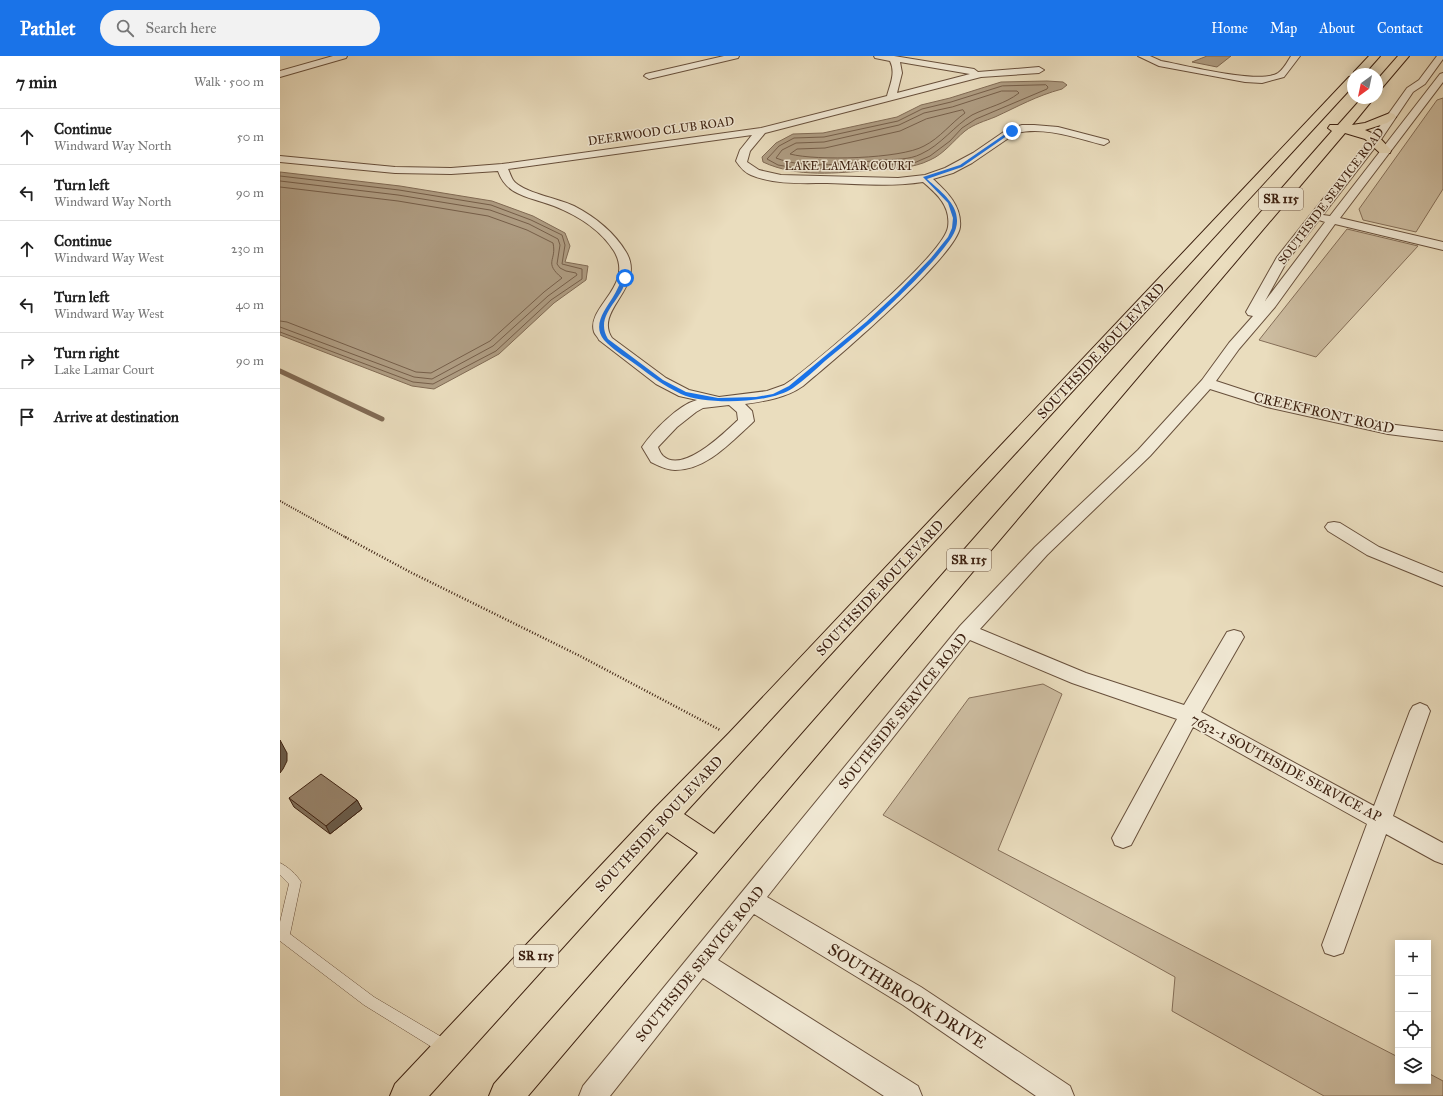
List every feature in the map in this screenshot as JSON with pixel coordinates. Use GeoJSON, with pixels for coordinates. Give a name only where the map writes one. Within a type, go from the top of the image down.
{"type":"FeatureCollection","features":[{"type":"Feature","properties":{"kind":"highway"},"geometry":{"type":"LineString","coordinates":[[1364,68],[1375,56]]}},
{"type":"Feature","properties":{"kind":"highway"},"geometry":{"type":"LineString","coordinates":[[1383,80],[1404,56]]}},
{"type":"Feature","properties":{"kind":"highway","name":"SOUTHSIDE BOULEVARD"},"geometry":{"type":"LineString","coordinates":[[407,1096],[665,816],[738,740],[1347,86]]}},
{"type":"Feature","properties":{"kind":"highway","name":"SR 115"},"geometry":{"type":"LineString","coordinates":[[506,1096],[1363,104]]}},
{"type":"Feature","properties":{"kind":"highway"},"geometry":{"type":"LineString","coordinates":[[1307,129],[1342,129],[1372,126],[1390,116]]}},
{"type":"Feature","properties":{"kind":"highway"},"geometry":{"type":"LineString","coordinates":[[1342,129],[1361,133],[1376,139],[1385,150]]}},
{"type":"Feature","properties":{"kind":"highway"},"geometry":{"type":"LineString","coordinates":[[665,816],[718,851]]}},
{"type":"Feature","properties":{"kind":"street"},"geometry":{"type":"LineString","coordinates":[[280,74],[343,56]]}},
{"type":"Feature","properties":{"kind":"street"},"geometry":{"type":"LineString","coordinates":[[649,76],[735,56]]}},
{"type":"Feature","properties":{"kind":"street"},"geometry":{"type":"LineString","coordinates":[[878,56],[981,74]]}},
{"type":"Feature","properties":{"kind":"street"},"geometry":{"type":"LineString","coordinates":[[1142,56],[1159,63],[1245,79],[1262,80],[1281,75],[1296,56]]}},
{"type":"Feature","properties":{"kind":"street","name":"SOUTHSIDE SERVICE ROAD"},"geometry":{"type":"LineString","coordinates":[[1234,346],[1281,260],[1314,216],[1376,139],[1390,116],[1410,90],[1422,82],[1441,57]]}},
{"type":"Feature","properties":{"kind":"street"},"geometry":{"type":"LineString","coordinates":[[891,97],[899,72],[898,65],[894,59]]}},
{"type":"Feature","properties":{"kind":"street","name":"DEERWOOD CLUB ROAD"},"geometry":{"type":"LineString","coordinates":[[280,159],[395,170],[451,171],[502,167],[761,131],[981,74],[1039,70]]}},
{"type":"Feature","properties":{"kind":"street","name":"SOUTHSIDE SERVICE ROAD"},"geometry":{"type":"LineString","coordinates":[[593,1096],[967,631],[1041,551],[1144,453],[1207,383],[1234,346],[1270,304],[1385,150],[1440,85],[1443,76]]}},
{"type":"Feature","properties":{"kind":"street"},"geometry":{"type":"LineString","coordinates":[[1422,82],[1440,85]]}},
{"type":"Feature","properties":{"kind":"street","name":"LAKE LAMAR COURT"},"geometry":{"type":"LineString","coordinates":[[761,131],[745,150],[741,161],[750,170],[760,174],[786,179],[897,181],[925,178],[961,166],[1012,131],[1019,128],[1028,127],[1060,131],[1104,142]]}},
{"type":"Feature","properties":{"kind":"street"},"geometry":{"type":"LineString","coordinates":[[502,167],[508,182],[515,188],[561,204],[576,212],[602,230],[614,242],[622,254],[625,267],[625,278],[603,316],[601,331],[606,340],[662,381],[684,393],[702,398],[732,400],[744,411],[746,421],[708,453],[692,462],[675,465],[657,459],[650,447],[668,427],[698,404],[732,400],[774,395],[790,388],[868,323],[933,259],[950,237],[954,228],[955,218],[950,203],[925,178]]}},
{"type":"Feature","properties":{"kind":"street"},"geometry":{"type":"LineString","coordinates":[[1314,216],[1443,246]]}},
{"type":"Feature","properties":{"kind":"street","name":"CREEKFRONT ROAD"},"geometry":{"type":"LineString","coordinates":[[1207,383],[1267,403],[1388,429],[1443,436]]}},
{"type":"Feature","properties":{"kind":"street"},"geometry":{"type":"LineString","coordinates":[[1334,527],[1374,551],[1443,580]]}},
{"type":"Feature","properties":{"kind":"street","name":"7632-1 SOUTHSIDE SERVICE AP"},"geometry":{"type":"LineString","coordinates":[[967,631],[1079,678],[1189,715],[1443,854]]}},
{"type":"Feature","properties":{"kind":"street"},"geometry":{"type":"LineString","coordinates":[[1123,838],[1189,715],[1234,637]]}},
{"type":"Feature","properties":{"kind":"street"},"geometry":{"type":"LineString","coordinates":[[1334,945],[1379,819],[1420,711]]}},
{"type":"Feature","properties":{"kind":"street","name":"SOUTHBROOK DRIVE"},"geometry":{"type":"LineString","coordinates":[[751,900],[912,996],[1060,1096]]}},
{"type":"Feature","properties":{"kind":"street"},"geometry":{"type":"LineString","coordinates":[[701,963],[908,1096]]}},
{"type":"Feature","properties":{"kind":"lane"},"geometry":{"type":"LineString","coordinates":[[280,868],[295,882],[281,935],[369,1001],[449,1050]]}},
{"type":"Feature","properties":{"kind":"path"},"geometry":{"type":"LineString","coordinates":[[280,501],[410,572],[580,656],[738,740]]}},
{"type":"Feature","properties":{"kind":"shaded area"},"geometry":{"type":"Polygon","coordinates":[[[1443,98],[1443,189],[1416,232],[1363,220],[1359,209],[1437,100],[1443,98]]]}},
{"type":"Feature","properties":{"kind":"shaded area"},"geometry":{"type":"Polygon","coordinates":[[[1347,229],[1418,246],[1316,357],[1259,340],[1347,229]]]}},
{"type":"Feature","properties":{"kind":"shaded area"},"geometry":{"type":"Polygon","coordinates":[[[1043,684],[1062,694],[998,850],[1395,1055],[1395,1084],[1431,1084],[1431,1075],[1443,1081],[1443,1096],[1324,1096],[1172,1011],[1175,977],[883,815],[969,698],[1043,684]]]}},
{"type":"Feature","properties":{"kind":"water"},"geometry":{"type":"Polygon","coordinates":[[[1207,56],[1231,56],[1217,67],[1192,62],[1207,56]]]}},
{"type":"Feature","properties":{"kind":"water"},"geometry":{"type":"Polygon","coordinates":[[[1001,82],[1063,82],[1067,85],[1062,89],[1036,98],[972,126],[940,154],[923,163],[909,167],[817,173],[789,170],[763,162],[762,157],[776,143],[793,134],[823,133],[897,117],[921,105],[950,98],[1001,82]]]}},
{"type":"Feature","properties":{"kind":"water"},"geometry":{"type":"Polygon","coordinates":[[[280,172],[400,186],[492,201],[533,216],[565,233],[570,246],[565,262],[588,266],[586,280],[554,303],[499,354],[434,389],[412,386],[280,335],[280,172]]]}},
{"type":"Feature","properties":{"kind":"building"},"geometry":{"type":"Polygon","coordinates":[[[321,774],[357,800],[326,826],[289,798],[321,774]]]}},
{"type":"Feature","properties":{"kind":"waterway"},"geometry":{"type":"LineString","coordinates":[[280,371],[382,419]]}},
{"type":"Feature","properties":{"kind":"route"},"geometry":{"type":"LineString","coordinates":[[625,278],[603,316],[601,331],[606,340],[662,381],[684,393],[702,398],[718,400],[756,398],[774,395],[790,388],[868,323],[933,259],[950,237],[954,228],[955,218],[950,203],[925,178],[961,166],[1012,131]]}}]}
